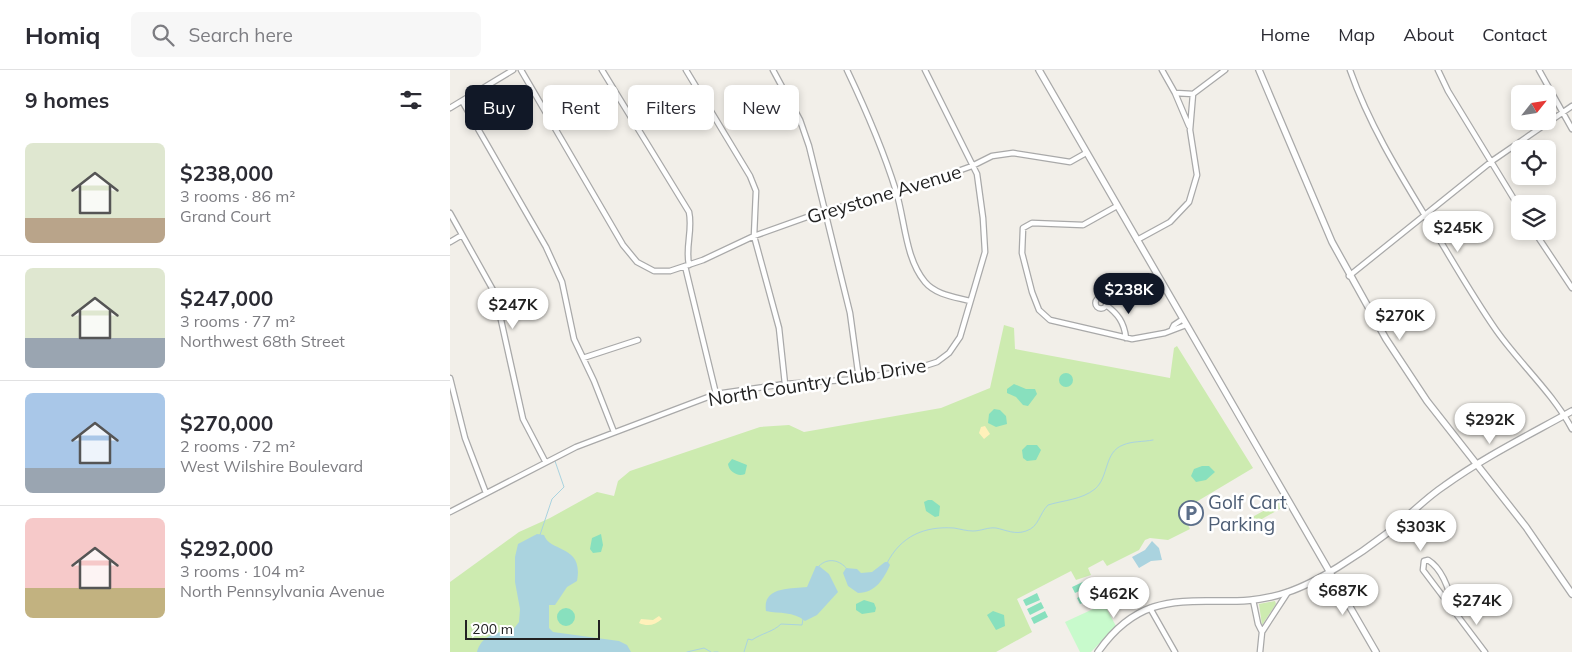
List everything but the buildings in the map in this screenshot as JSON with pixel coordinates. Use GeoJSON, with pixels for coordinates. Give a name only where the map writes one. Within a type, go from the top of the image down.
{"type":"FeatureCollection","features":[{"type":"Feature","properties":{"kind":"street"},"geometry":{"type":"LineString","coordinates":[[450,108],[513,70]]}},
{"type":"Feature","properties":{"kind":"street","name":"Greystone Avenue"},"geometry":{"type":"LineString","coordinates":[[522,70],[623,245],[637,262],[661,272],[687,266],[754,236],[824,211],[897,193],[972,166],[992,156],[1013,153],[1070,162],[1086,153]]}},
{"type":"Feature","properties":{"kind":"street"},"geometry":{"type":"LineString","coordinates":[[602,70],[690,212],[691,228],[687,266],[716,394]]}},
{"type":"Feature","properties":{"kind":"street"},"geometry":{"type":"LineString","coordinates":[[686,70],[750,176],[756,191],[754,236],[778,328],[785,384]]}},
{"type":"Feature","properties":{"kind":"street"},"geometry":{"type":"LineString","coordinates":[[772,70],[800,120],[809,146],[850,313],[859,379]]}},
{"type":"Feature","properties":{"kind":"street"},"geometry":{"type":"LineString","coordinates":[[847,70],[874,128],[897,193],[914,266],[926,283],[941,293],[970,301]]}},
{"type":"Feature","properties":{"kind":"street","name":"North Country Club Drive"},"geometry":{"type":"LineString","coordinates":[[450,512],[545,461],[614,432],[716,394],[785,384],[859,379],[915,369],[936,362],[949,353],[960,337],[985,252],[983,218],[977,174],[924,70]]}},
{"type":"Feature","properties":{"kind":"street"},"geometry":{"type":"LineString","coordinates":[[1039,70],[1376,652]]}},
{"type":"Feature","properties":{"kind":"street"},"geometry":{"type":"LineString","coordinates":[[1137,240],[1170,222],[1189,202],[1197,175],[1190,130],[1175,92],[1162,70]]}},
{"type":"Feature","properties":{"kind":"street"},"geometry":{"type":"LineString","coordinates":[[1175,92],[1193,94],[1225,70]]}},
{"type":"Feature","properties":{"kind":"street"},"geometry":{"type":"LineString","coordinates":[[1259,70],[1310,194],[1349,276],[1386,339],[1427,401],[1526,527],[1572,594]]}},
{"type":"Feature","properties":{"kind":"street"},"geometry":{"type":"LineString","coordinates":[[1350,70],[1360,99],[1386,152],[1424,215],[1497,332],[1564,415],[1572,429]]}},
{"type":"Feature","properties":{"kind":"street"},"geometry":{"type":"LineString","coordinates":[[1438,70],[1512,195]]}},
{"type":"Feature","properties":{"kind":"street"},"geometry":{"type":"LineString","coordinates":[[1539,70],[1572,129]]}},
{"type":"Feature","properties":{"kind":"street"},"geometry":{"type":"LineString","coordinates":[[1190,130],[1193,94]]}},
{"type":"Feature","properties":{"kind":"street"},"geometry":{"type":"LineString","coordinates":[[462,101],[546,247],[562,282],[574,339],[614,432]]}},
{"type":"Feature","properties":{"kind":"street"},"geometry":{"type":"LineString","coordinates":[[1349,276],[1492,161],[1572,106]]}},
{"type":"Feature","properties":{"kind":"street"},"geometry":{"type":"LineString","coordinates":[[1117,206],[1083,225],[1032,223],[1023,228],[1022,253],[1032,292],[1039,310],[1046,317],[1068,325],[1126,338],[1145,338],[1172,329],[1174,325],[1185,322]]}},
{"type":"Feature","properties":{"kind":"street"},"geometry":{"type":"LineString","coordinates":[[450,213],[493,290],[522,419],[545,461]]}},
{"type":"Feature","properties":{"kind":"street"},"geometry":{"type":"LineString","coordinates":[[450,242],[462,235]]}},
{"type":"Feature","properties":{"kind":"street"},"geometry":{"type":"LineString","coordinates":[[1540,240],[1572,288]]}},
{"type":"Feature","properties":{"kind":"street"},"geometry":{"type":"LineString","coordinates":[[1106,305],[1118,315],[1125,330],[1126,338]]}},
{"type":"Feature","properties":{"kind":"street"},"geometry":{"type":"LineString","coordinates":[[583,358],[638,340]]}},
{"type":"Feature","properties":{"kind":"street"},"geometry":{"type":"LineString","coordinates":[[450,378],[465,438],[486,493]]}},
{"type":"Feature","properties":{"kind":"street"},"geometry":{"type":"LineString","coordinates":[[1098,652],[1108,638],[1128,620],[1150,608],[1182,600],[1253,600],[1288,592],[1370,546],[1444,486],[1572,411]]}},
{"type":"Feature","properties":{"kind":"street"},"geometry":{"type":"LineString","coordinates":[[1454,612],[1444,581],[1433,563],[1428,560],[1424,561],[1423,570],[1454,612],[1485,652]]}},
{"type":"Feature","properties":{"kind":"street"},"geometry":{"type":"LineString","coordinates":[[1260,652],[1262,632],[1288,592]]}},
{"type":"Feature","properties":{"kind":"street"},"geometry":{"type":"LineString","coordinates":[[1253,600],[1258,624],[1262,632]]}},
{"type":"Feature","properties":{"kind":"street"},"geometry":{"type":"LineString","coordinates":[[1150,608],[1175,652]]}},
{"type":"Feature","properties":{"kind":"green space"},"geometry":{"type":"Polygon","coordinates":[[[1004,325],[1014,328],[1015,349],[1170,378],[1174,348],[1177,346],[1253,468],[1181,511],[1190,529],[1168,540],[1150,538],[1145,540],[1139,550],[1107,566],[1103,560],[1088,568],[1091,575],[1076,580],[1071,571],[1017,599],[1032,632],[996,652],[450,652],[450,582],[519,532],[550,518],[597,492],[614,496],[618,481],[630,471],[760,427],[789,425],[804,432],[941,408],[990,388],[1004,325]]]}},
{"type":"Feature","properties":{"kind":"green space"},"geometry":{"type":"Polygon","coordinates":[[[1066,373],[1071,375],[1073,380],[1071,385],[1066,387],[1061,385],[1059,380],[1061,375],[1066,373]]]}},
{"type":"Feature","properties":{"kind":"green space"},"geometry":{"type":"Polygon","coordinates":[[[1014,384],[1026,389],[1035,389],[1037,394],[1028,406],[1023,405],[1016,397],[1007,393],[1007,389],[1014,384]]]}},
{"type":"Feature","properties":{"kind":"green space"},"geometry":{"type":"Polygon","coordinates":[[[994,409],[1000,410],[1006,416],[1007,424],[996,427],[988,423],[989,414],[994,409]]]}},
{"type":"Feature","properties":{"kind":"green space"},"geometry":{"type":"Polygon","coordinates":[[[1027,445],[1037,445],[1041,450],[1036,460],[1027,461],[1023,458],[1022,450],[1027,445]]]}},
{"type":"Feature","properties":{"kind":"green space"},"geometry":{"type":"Polygon","coordinates":[[[732,459],[747,465],[745,474],[737,474],[730,469],[728,464],[732,459]]]}},
{"type":"Feature","properties":{"kind":"green space"},"geometry":{"type":"Polygon","coordinates":[[[1209,466],[1215,472],[1206,480],[1196,482],[1191,476],[1194,469],[1209,466]]]}},
{"type":"Feature","properties":{"kind":"green space"},"geometry":{"type":"Polygon","coordinates":[[[932,500],[940,506],[939,516],[935,517],[926,511],[924,502],[932,500]]]}},
{"type":"Feature","properties":{"kind":"green space"},"geometry":{"type":"Polygon","coordinates":[[[1283,500],[1286,503],[1285,506],[1239,532],[1236,531],[1238,525],[1283,500]]]}},
{"type":"Feature","properties":{"kind":"green space"},"geometry":{"type":"Polygon","coordinates":[[[601,534],[603,545],[601,552],[593,553],[590,549],[592,538],[601,534]]]}},
{"type":"Feature","properties":{"kind":"green space"},"geometry":{"type":"Polygon","coordinates":[[[1087,580],[1090,586],[1075,593],[1072,587],[1087,580]]]}},
{"type":"Feature","properties":{"kind":"green space"},"geometry":{"type":"Polygon","coordinates":[[[1092,591],[1095,598],[1080,604],[1077,598],[1092,591]]]}},
{"type":"Feature","properties":{"kind":"green space"},"geometry":{"type":"Polygon","coordinates":[[[1037,593],[1040,600],[1026,606],[1023,600],[1037,593]]]}},
{"type":"Feature","properties":{"kind":"green space"},"geometry":{"type":"Polygon","coordinates":[[[864,600],[874,603],[875,612],[862,614],[856,610],[856,604],[864,600]]]}},
{"type":"Feature","properties":{"kind":"green space"},"geometry":{"type":"Polygon","coordinates":[[[1275,601],[1276,604],[1262,625],[1259,604],[1275,601]]]}},
{"type":"Feature","properties":{"kind":"green space"},"geometry":{"type":"Polygon","coordinates":[[[1041,602],[1044,608],[1030,615],[1027,609],[1041,602]]]}},
{"type":"Feature","properties":{"kind":"green space"},"geometry":{"type":"Polygon","coordinates":[[[1104,604],[1116,626],[1091,652],[1080,652],[1065,622],[1104,604]]]}},
{"type":"Feature","properties":{"kind":"green space"},"geometry":{"type":"Polygon","coordinates":[[[566,608],[572,611],[575,617],[572,623],[566,626],[560,623],[557,617],[560,611],[566,608]]]}},
{"type":"Feature","properties":{"kind":"green space"},"geometry":{"type":"Polygon","coordinates":[[[993,611],[1004,615],[1005,626],[996,630],[987,615],[993,611]]]}},
{"type":"Feature","properties":{"kind":"green space"},"geometry":{"type":"Polygon","coordinates":[[[1045,611],[1048,617],[1034,624],[1031,618],[1045,611]]]}},
{"type":"Feature","properties":{"kind":"sand"},"geometry":{"type":"Polygon","coordinates":[[[985,426],[990,434],[984,439],[979,433],[981,427],[985,426]]]}},
{"type":"Feature","properties":{"kind":"sand"},"geometry":{"type":"Polygon","coordinates":[[[659,616],[662,619],[654,624],[645,625],[639,623],[641,619],[653,620],[659,616]]]}},
{"type":"Feature","properties":{"kind":"water"},"geometry":{"type":"Polygon","coordinates":[[[537,534],[544,535],[547,541],[571,555],[576,561],[578,569],[577,581],[567,587],[555,605],[549,605],[549,628],[553,632],[619,641],[627,645],[631,652],[477,652],[486,638],[495,633],[512,631],[519,622],[520,609],[515,582],[515,557],[518,544],[537,534]]]}},
{"type":"Feature","properties":{"kind":"water"},"geometry":{"type":"Polygon","coordinates":[[[1152,541],[1159,548],[1162,560],[1151,561],[1139,568],[1132,557],[1145,550],[1152,541]]]}},
{"type":"Feature","properties":{"kind":"water"},"geometry":{"type":"Polygon","coordinates":[[[885,562],[888,562],[890,565],[882,580],[874,588],[858,593],[848,586],[843,573],[846,568],[857,569],[861,573],[872,572],[885,562]]]}},
{"type":"Feature","properties":{"kind":"water"},"geometry":{"type":"Polygon","coordinates":[[[816,566],[819,566],[829,574],[838,592],[817,615],[805,621],[791,614],[766,611],[766,603],[773,593],[779,590],[807,587],[816,566]]]}},
{"type":"Feature","properties":{"kind":"waterway"},"geometry":{"type":"LineString","coordinates":[[887,563],[899,546],[923,531],[943,528],[973,531],[993,528],[1011,532],[1026,531],[1034,527],[1048,505],[1078,498],[1095,489],[1103,478],[1109,459],[1117,448],[1130,443],[1153,440]]}},
{"type":"Feature","properties":{"kind":"waterway"},"geometry":{"type":"LineString","coordinates":[[540,535],[552,499],[564,487],[555,461]]}},
{"type":"Feature","properties":{"kind":"waterway"},"geometry":{"type":"LineString","coordinates":[[819,566],[826,561],[834,561],[841,563],[847,569]]}},
{"type":"Feature","properties":{"kind":"waterway"},"geometry":{"type":"LineString","coordinates":[[744,652],[748,639],[752,640],[781,624],[802,625],[803,619]]}},
{"type":"Feature","properties":{"kind":"waterway"},"geometry":{"type":"LineString","coordinates":[[687,652],[704,648],[711,652]]}},
{"type":"Feature","properties":{"kind":"place","name":"Golf Cart Parking"},"geometry":{"type":"Point","coordinates":[1191,513]}}]}
